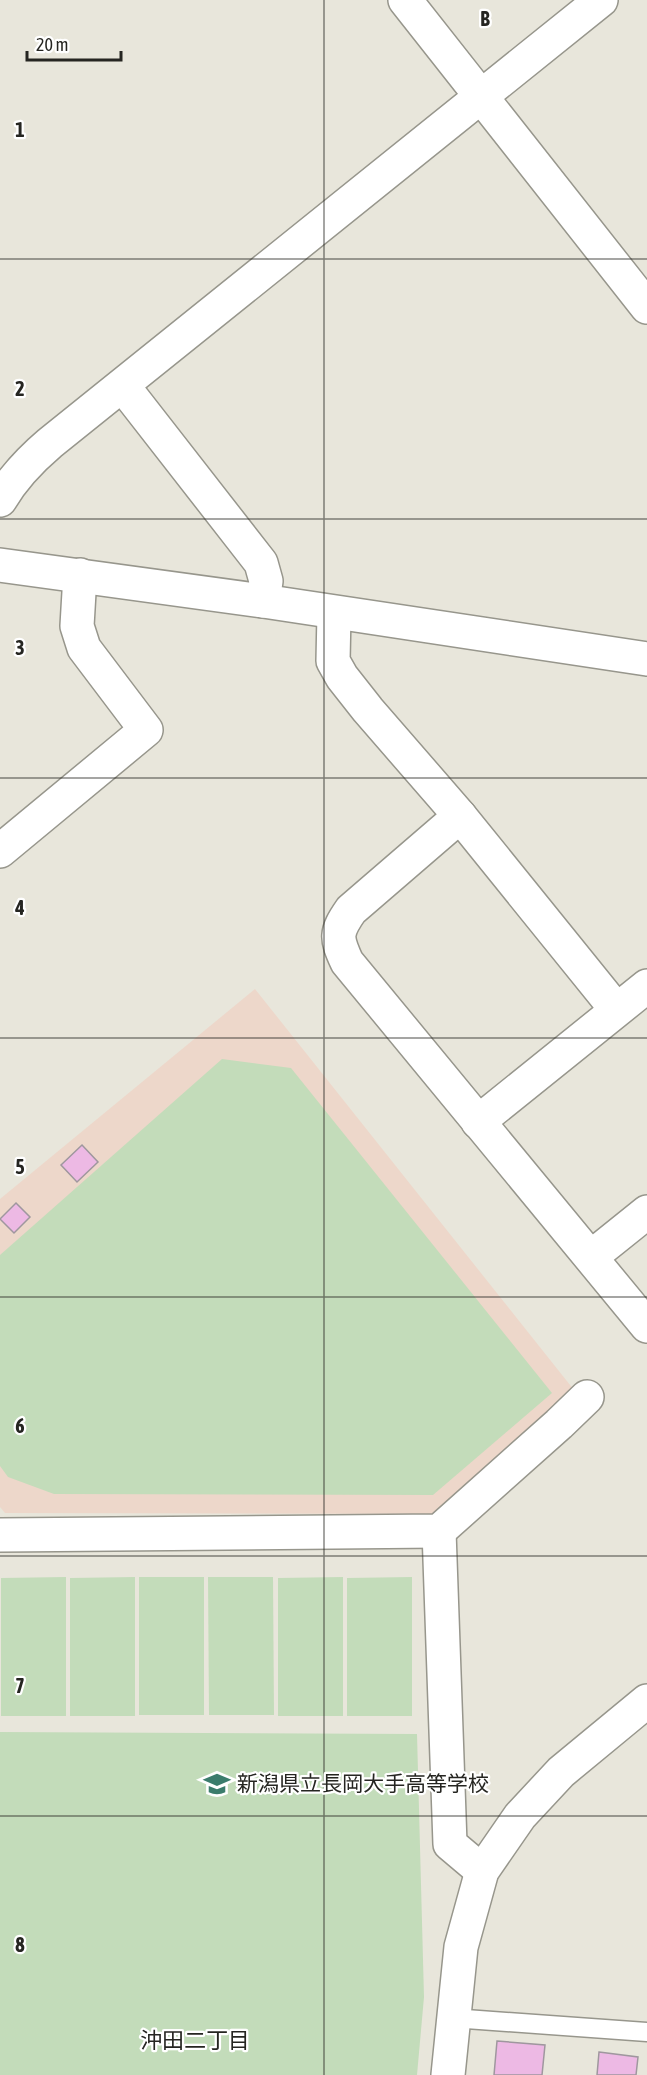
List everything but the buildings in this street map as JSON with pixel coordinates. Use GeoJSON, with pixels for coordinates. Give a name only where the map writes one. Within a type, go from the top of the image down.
{"type":"FeatureCollection","features":[{"type":"Feature","properties":{"kind":"street"},"geometry":{"type":"LineString","coordinates":[[405,0],[647,307]]}},
{"type":"Feature","properties":{"kind":"street"},"geometry":{"type":"LineString","coordinates":[[0,500],[28,462],[600,0]]}},
{"type":"Feature","properties":{"kind":"street"},"geometry":{"type":"LineString","coordinates":[[123,386],[261,563],[266,581],[263,601]]}},
{"type":"Feature","properties":{"kind":"street"},"geometry":{"type":"LineString","coordinates":[[0,565],[263,601],[647,659]]}},
{"type":"Feature","properties":{"kind":"street"},"geometry":{"type":"LineString","coordinates":[[0,850],[146,730],[84,648],[77,626],[80,575]]}},
{"type":"Feature","properties":{"kind":"street"},"geometry":{"type":"LineString","coordinates":[[334,613],[333,662],[342,677],[368,711],[460,816],[616,1009]]}},
{"type":"Feature","properties":{"kind":"street"},"geometry":{"type":"LineString","coordinates":[[460,816],[351,910],[340,925],[338,943],[347,962],[647,1326]]}},
{"type":"Feature","properties":{"kind":"street"},"geometry":{"type":"LineString","coordinates":[[478,1122],[647,986]]}},
{"type":"Feature","properties":{"kind":"street"},"geometry":{"type":"LineString","coordinates":[[591,1257],[647,1212]]}},
{"type":"Feature","properties":{"kind":"street"},"geometry":{"type":"LineString","coordinates":[[0,1534],[439,1531],[559,1425],[587,1397]]}},
{"type":"Feature","properties":{"kind":"street"},"geometry":{"type":"LineString","coordinates":[[439,1531],[450,1844],[482,1871]]}},
{"type":"Feature","properties":{"kind":"street"},"geometry":{"type":"LineString","coordinates":[[448,2075],[461,1947],[482,1871],[520,1816],[561,1772],[647,1701]]}},
{"type":"Feature","properties":{"kind":"lane"},"geometry":{"type":"LineString","coordinates":[[452,2018],[647,2032]]}},
{"type":"Feature","properties":{"kind":"shaded area"},"geometry":{"type":"Polygon","coordinates":[[[255,989],[578,1395],[440,1514],[5,1513],[0,1507],[0,1199],[255,989]]]}},
{"type":"Feature","properties":{"kind":"green space"},"geometry":{"type":"Polygon","coordinates":[[[222,1059],[291,1068],[552,1393],[433,1495],[54,1494],[8,1477],[0,1466],[0,1255],[222,1059]]]}},
{"type":"Feature","properties":{"kind":"green space"},"geometry":{"type":"Polygon","coordinates":[[[66,1577],[66,1716],[1,1716],[1,1578],[66,1577]]]}},
{"type":"Feature","properties":{"kind":"green space"},"geometry":{"type":"Polygon","coordinates":[[[135,1577],[135,1716],[70,1716],[70,1578],[135,1577]]]}},
{"type":"Feature","properties":{"kind":"green space"},"geometry":{"type":"Polygon","coordinates":[[[139,1577],[204,1577],[204,1715],[139,1715],[139,1577]]]}},
{"type":"Feature","properties":{"kind":"green space"},"geometry":{"type":"Polygon","coordinates":[[[208,1577],[273,1577],[274,1715],[209,1715],[208,1577]]]}},
{"type":"Feature","properties":{"kind":"green space"},"geometry":{"type":"Polygon","coordinates":[[[343,1577],[343,1716],[278,1716],[278,1578],[343,1577]]]}},
{"type":"Feature","properties":{"kind":"green space"},"geometry":{"type":"Polygon","coordinates":[[[412,1577],[412,1716],[347,1716],[347,1578],[412,1577]]]}},
{"type":"Feature","properties":{"kind":"green space","name":"新潟県立長岡大手高等学校"},"geometry":{"type":"Polygon","coordinates":[[[0,1732],[417,1734],[424,1997],[417,2075],[0,2075],[0,1732]]]}},
{"type":"Feature","properties":{"kind":"place","name":"新潟県立長岡大手高等学校"},"geometry":{"type":"Point","coordinates":[217,1784]}},
{"type":"Feature","properties":{"kind":"district","name":"沖田二丁目"},"geometry":{"type":"Point","coordinates":[195,2040]}}]}
